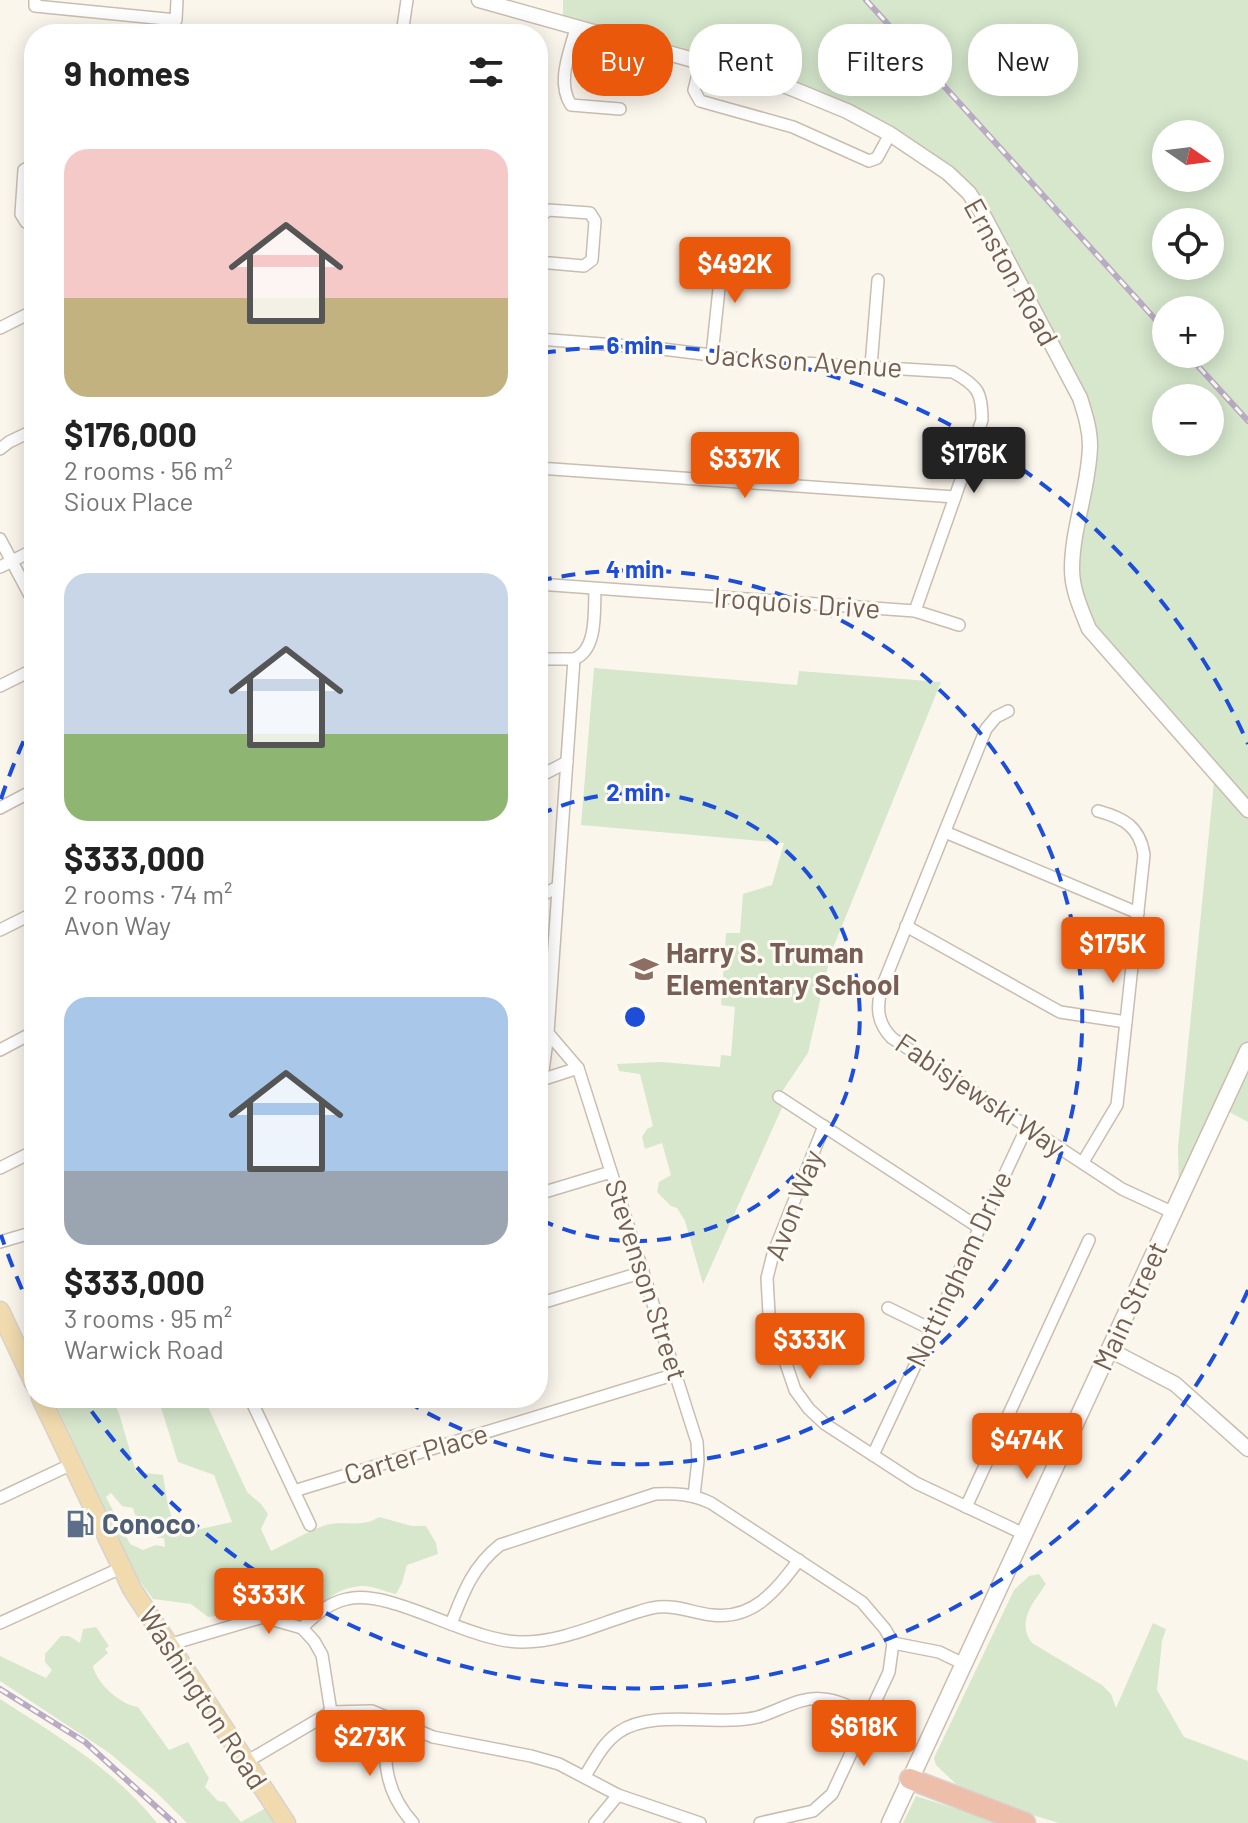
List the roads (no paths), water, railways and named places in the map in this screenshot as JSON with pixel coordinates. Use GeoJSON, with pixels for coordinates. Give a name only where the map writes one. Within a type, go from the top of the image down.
{"type":"FeatureCollection","features":[{"type":"Feature","properties":{"kind":"highway"},"geometry":{"type":"LineString","coordinates":[[910,1779],[1025,1823]]}},
{"type":"Feature","properties":{"kind":"main road","name":"Main Street"},"geometry":{"type":"LineString","coordinates":[[890,1823],[1248,1051]]}},
{"type":"Feature","properties":{"kind":"main road"},"geometry":{"type":"LineString","coordinates":[[0,1311],[24,1346]]}},
{"type":"Feature","properties":{"kind":"main road","name":"Washington Road"},"geometry":{"type":"LineString","coordinates":[[46,1408],[121,1568],[286,1823]]}},
{"type":"Feature","properties":{"kind":"street"},"geometry":{"type":"LineString","coordinates":[[35,0],[35,6],[176,20],[177,0]]}},
{"type":"Feature","properties":{"kind":"street"},"geometry":{"type":"LineString","coordinates":[[403,24],[407,0]]}},
{"type":"Feature","properties":{"kind":"street","name":"Ernston Road"},"geometry":{"type":"LineString","coordinates":[[479,0],[572,27]]}},
{"type":"Feature","properties":{"kind":"street"},"geometry":{"type":"LineString","coordinates":[[572,45],[565,75],[565,96],[571,105],[620,109]]}},
{"type":"Feature","properties":{"kind":"street","name":"Ernston Road"},"geometry":{"type":"LineString","coordinates":[[802,93],[847,111],[890,134],[948,173],[969,193],[985,218],[1080,398],[1088,424],[1090,446],[1073,547],[1072,572],[1075,596],[1089,629],[1248,810]]}},
{"type":"Feature","properties":{"kind":"street"},"geometry":{"type":"LineString","coordinates":[[697,96],[700,101],[793,127],[869,161],[877,158],[890,134]]}},
{"type":"Feature","properties":{"kind":"street"},"geometry":{"type":"LineString","coordinates":[[24,170],[21,214],[24,219]]}},
{"type":"Feature","properties":{"kind":"street"},"geometry":{"type":"LineString","coordinates":[[548,210],[590,213],[595,221],[592,260],[584,266],[548,262]]}},
{"type":"Feature","properties":{"kind":"street"},"geometry":{"type":"LineString","coordinates":[[712,355],[721,270],[728,253],[740,245]]}},
{"type":"Feature","properties":{"kind":"street"},"geometry":{"type":"LineString","coordinates":[[871,366],[878,280]]}},
{"type":"Feature","properties":{"kind":"street"},"geometry":{"type":"LineString","coordinates":[[0,328],[24,316]]}},
{"type":"Feature","properties":{"kind":"street","name":"Jackson Avenue"},"geometry":{"type":"LineString","coordinates":[[548,340],[752,360],[953,372],[972,383],[982,399],[982,420],[955,497]]}},
{"type":"Feature","properties":{"kind":"street"},"geometry":{"type":"LineString","coordinates":[[0,449],[24,435]]}},
{"type":"Feature","properties":{"kind":"street"},"geometry":{"type":"LineString","coordinates":[[548,469],[955,497],[915,611]]}},
{"type":"Feature","properties":{"kind":"street"},"geometry":{"type":"LineString","coordinates":[[0,539],[6,564],[24,589]]}},
{"type":"Feature","properties":{"kind":"street"},"geometry":{"type":"LineString","coordinates":[[6,564],[24,555]]}},
{"type":"Feature","properties":{"kind":"street","name":"Iroquois Drive"},"geometry":{"type":"LineString","coordinates":[[548,585],[915,611],[959,625]]}},
{"type":"Feature","properties":{"kind":"street"},"geometry":{"type":"LineString","coordinates":[[548,659],[582,656],[588,647],[595,589]]}},
{"type":"Feature","properties":{"kind":"street"},"geometry":{"type":"LineString","coordinates":[[548,1077],[578,1068],[548,1033],[574,659]]}},
{"type":"Feature","properties":{"kind":"street"},"geometry":{"type":"LineString","coordinates":[[0,686],[24,674]]}},
{"type":"Feature","properties":{"kind":"street","name":"Fabisjewski Way"},"geometry":{"type":"LineString","coordinates":[[1008,711],[996,717],[986,729],[878,1000],[879,1018],[886,1032],[1027,1127],[1122,1189],[1174,1213]]}},
{"type":"Feature","properties":{"kind":"street"},"geometry":{"type":"LineString","coordinates":[[548,772],[567,762]]}},
{"type":"Feature","properties":{"kind":"street"},"geometry":{"type":"LineString","coordinates":[[0,808],[24,795]]}},
{"type":"Feature","properties":{"kind":"street"},"geometry":{"type":"LineString","coordinates":[[1083,1162],[1117,1105],[1144,855],[1143,842],[1129,823],[1098,811]]}},
{"type":"Feature","properties":{"kind":"street"},"geometry":{"type":"LineString","coordinates":[[945,832],[1138,913]]}},
{"type":"Feature","properties":{"kind":"street"},"geometry":{"type":"LineString","coordinates":[[548,892],[558,887]]}},
{"type":"Feature","properties":{"kind":"street"},"geometry":{"type":"LineString","coordinates":[[0,930],[24,918]]}},
{"type":"Feature","properties":{"kind":"street"},"geometry":{"type":"LineString","coordinates":[[906,926],[1060,1012],[1126,1022]]}},
{"type":"Feature","properties":{"kind":"street"},"geometry":{"type":"LineString","coordinates":[[0,1050],[24,1037]]}},
{"type":"Feature","properties":{"kind":"street","name":"Stevenson Street"},"geometry":{"type":"LineString","coordinates":[[578,1068],[697,1442],[694,1495]]}},
{"type":"Feature","properties":{"kind":"street"},"geometry":{"type":"LineString","coordinates":[[779,1097],[978,1227]]}},
{"type":"Feature","properties":{"kind":"street","name":"Avon Way"},"geometry":{"type":"LineString","coordinates":[[824,1126],[769,1265],[766,1291],[769,1314],[795,1390],[825,1424],[916,1483],[1024,1534]]}},
{"type":"Feature","properties":{"kind":"street","name":"Nottingham Drive"},"geometry":{"type":"LineString","coordinates":[[873,1455],[1027,1127]]}},
{"type":"Feature","properties":{"kind":"street"},"geometry":{"type":"LineString","coordinates":[[0,1168],[24,1156]]}},
{"type":"Feature","properties":{"kind":"street"},"geometry":{"type":"LineString","coordinates":[[548,1191],[611,1172]]}},
{"type":"Feature","properties":{"kind":"street"},"geometry":{"type":"LineString","coordinates":[[0,1242],[24,1235]]}},
{"type":"Feature","properties":{"kind":"street"},"geometry":{"type":"LineString","coordinates":[[966,1507],[1089,1240]]}},
{"type":"Feature","properties":{"kind":"street"},"geometry":{"type":"LineString","coordinates":[[548,1301],[643,1272]]}},
{"type":"Feature","properties":{"kind":"street"},"geometry":{"type":"LineString","coordinates":[[888,1308],[931,1329]]}},
{"type":"Feature","properties":{"kind":"street"},"geometry":{"type":"LineString","coordinates":[[1110,1350],[1175,1384],[1248,1449]]}},
{"type":"Feature","properties":{"kind":"street","name":"Carter Place"},"geometry":{"type":"LineString","coordinates":[[294,1491],[676,1374]]}},
{"type":"Feature","properties":{"kind":"street"},"geometry":{"type":"LineString","coordinates":[[255,1408],[310,1525]]}},
{"type":"Feature","properties":{"kind":"street"},"geometry":{"type":"LineString","coordinates":[[0,1498],[72,1464]]}},
{"type":"Feature","properties":{"kind":"street"},"geometry":{"type":"LineString","coordinates":[[451,1624],[473,1572],[500,1545],[655,1494],[694,1495],[711,1503],[862,1602],[893,1643],[889,1672],[832,1794],[824,1804],[797,1817],[760,1823]]}},
{"type":"Feature","properties":{"kind":"street"},"geometry":{"type":"LineString","coordinates":[[302,1628],[331,1604],[366,1597],[496,1640],[547,1641],[656,1607],[682,1608],[714,1615],[738,1614],[765,1601],[799,1560]]}},
{"type":"Feature","properties":{"kind":"street"},"geometry":{"type":"LineString","coordinates":[[0,1623],[121,1568]]}},
{"type":"Feature","properties":{"kind":"street"},"geometry":{"type":"LineString","coordinates":[[168,1645],[263,1617],[302,1628],[322,1655],[331,1712]]}},
{"type":"Feature","properties":{"kind":"street"},"geometry":{"type":"LineString","coordinates":[[893,1643],[939,1652],[964,1664]]}},
{"type":"Feature","properties":{"kind":"street"},"geometry":{"type":"LineString","coordinates":[[585,1776],[603,1747],[620,1731],[655,1720],[722,1721],[757,1717],[808,1699],[821,1698],[836,1701],[869,1716]]}},
{"type":"Feature","properties":{"kind":"street"},"geometry":{"type":"LineString","coordinates":[[246,1762],[331,1712],[372,1711],[433,1737],[559,1764],[618,1795],[700,1823]]}},
{"type":"Feature","properties":{"kind":"street"},"geometry":{"type":"LineString","coordinates":[[391,1717],[383,1758],[399,1806],[413,1823]]}},
{"type":"Feature","properties":{"kind":"street"},"geometry":{"type":"LineString","coordinates":[[595,1823],[618,1795]]}},
{"type":"Feature","properties":{"kind":"railway"},"geometry":{"type":"LineString","coordinates":[[866,0],[1152,316]]}},
{"type":"Feature","properties":{"kind":"railway"},"geometry":{"type":"LineString","coordinates":[[1200,368],[1248,421]]}},
{"type":"Feature","properties":{"kind":"railway"},"geometry":{"type":"LineString","coordinates":[[0,1689],[85,1742],[174,1823]]}},
{"type":"Feature","properties":{"kind":"place","name":"Harry S. Truman Elementary School"},"geometry":{"type":"Point","coordinates":[644,969]}},
{"type":"Feature","properties":{"kind":"place","name":"Conoco"},"geometry":{"type":"Point","coordinates":[80,1524]}}]}
